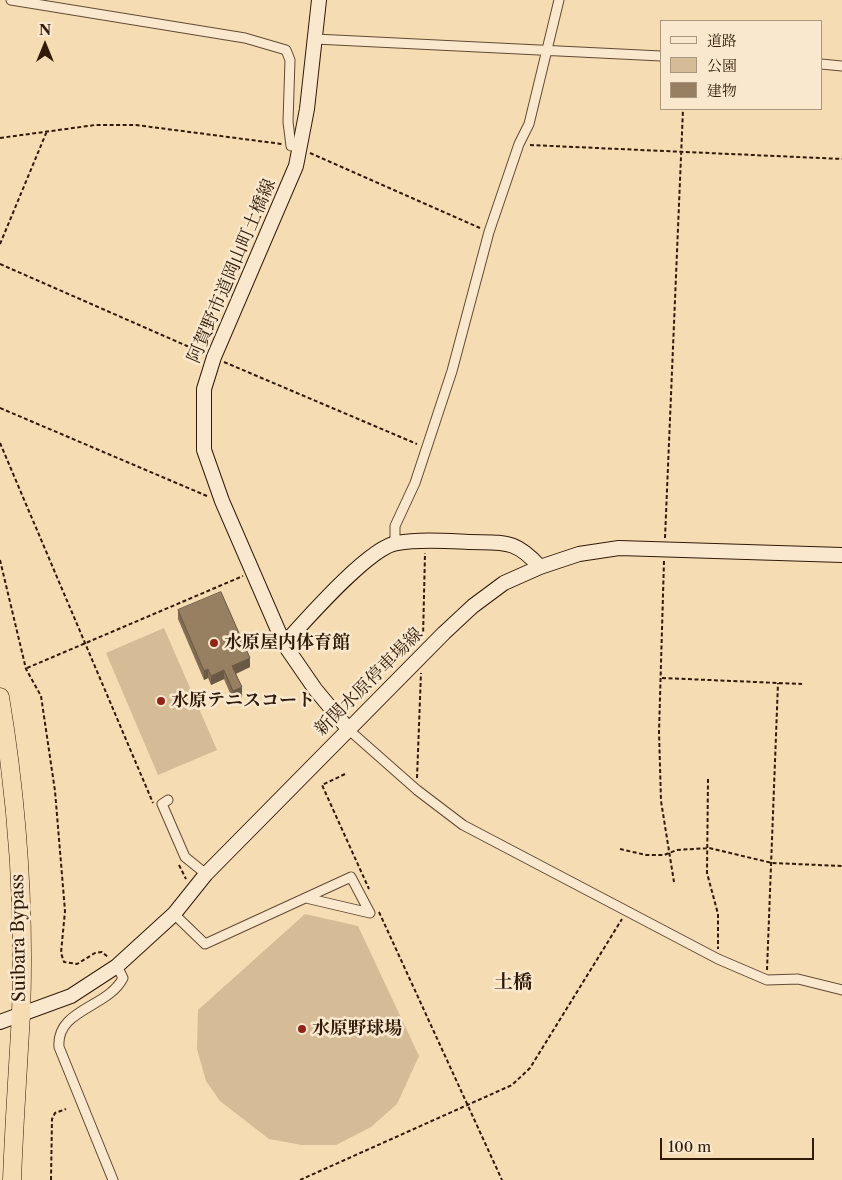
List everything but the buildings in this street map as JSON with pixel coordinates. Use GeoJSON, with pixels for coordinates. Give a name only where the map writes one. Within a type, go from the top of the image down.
{"type":"FeatureCollection","features":[{"type":"Feature","properties":{"kind":"highway","name":"Suibara Bypass"},"geometry":{"type":"LineString","coordinates":[[0,697],[16,836],[20,913],[21,1012],[12,1180]]}},
{"type":"Feature","properties":{"kind":"street"},"geometry":{"type":"LineString","coordinates":[[11,0],[245,38],[286,50],[290,60],[288,122],[295,148]]}},
{"type":"Feature","properties":{"kind":"street","name":"阿賀野市道岡山町土橋線"},"geometry":{"type":"LineString","coordinates":[[319,0],[307,109],[295,148],[289,185],[214,357],[204,389],[204,450],[222,501],[284,644],[315,689],[349,730]]}},
{"type":"Feature","properties":{"kind":"street"},"geometry":{"type":"LineString","coordinates":[[395,543],[395,526],[415,484],[452,371],[489,232],[519,144],[529,124],[559,0]]}},
{"type":"Feature","properties":{"kind":"street"},"geometry":{"type":"LineString","coordinates":[[316,32],[660,56]]}},
{"type":"Feature","properties":{"kind":"street"},"geometry":{"type":"LineString","coordinates":[[822,64],[842,66]]}},
{"type":"Feature","properties":{"kind":"street"},"geometry":{"type":"LineString","coordinates":[[284,644],[358,567],[395,543],[426,541],[510,543],[526,551],[540,567]]}},
{"type":"Feature","properties":{"kind":"street","name":"新関水原停車場線"},"geometry":{"type":"LineString","coordinates":[[0,1022],[21,1012],[71,996],[117,966],[174,914],[192,889],[206,874],[473,606],[504,583],[540,567],[579,554],[620,548],[842,555]]}},
{"type":"Feature","properties":{"kind":"street"},"geometry":{"type":"LineString","coordinates":[[349,730],[417,790],[463,825],[628,910],[718,959],[767,980],[798,979],[842,990]]}},
{"type":"Feature","properties":{"kind":"street"},"geometry":{"type":"LineString","coordinates":[[168,800],[162,804],[185,857],[206,874]]}},
{"type":"Feature","properties":{"kind":"street"},"geometry":{"type":"LineString","coordinates":[[174,914],[205,944],[351,877],[370,913],[306,898]]}},
{"type":"Feature","properties":{"kind":"street"},"geometry":{"type":"LineString","coordinates":[[113,1180],[59,1047],[58,1037],[68,1020],[118,988],[123,978],[117,966]]}},
{"type":"Feature","properties":{"kind":"path"},"geometry":{"type":"LineString","coordinates":[[674,882],[661,801],[659,732],[662,678],[664,549],[683,110]]}},
{"type":"Feature","properties":{"kind":"path"},"geometry":{"type":"LineString","coordinates":[[0,138],[95,125],[136,125],[272,141],[295,148],[489,232]]}},
{"type":"Feature","properties":{"kind":"path"},"geometry":{"type":"LineString","coordinates":[[0,244],[47,131]]}},
{"type":"Feature","properties":{"kind":"path"},"geometry":{"type":"LineString","coordinates":[[519,144],[842,159]]}},
{"type":"Feature","properties":{"kind":"path"},"geometry":{"type":"LineString","coordinates":[[0,264],[426,448]]}},
{"type":"Feature","properties":{"kind":"path"},"geometry":{"type":"LineString","coordinates":[[0,408],[222,501]]}},
{"type":"Feature","properties":{"kind":"path"},"geometry":{"type":"LineString","coordinates":[[0,443],[153,803]]}},
{"type":"Feature","properties":{"kind":"path"},"geometry":{"type":"LineString","coordinates":[[0,560],[26,669],[41,696],[55,791],[64,911],[61,953],[64,962],[77,964],[95,953],[102,952],[117,966]]}},
{"type":"Feature","properties":{"kind":"path"},"geometry":{"type":"LineString","coordinates":[[26,669],[252,572]]}},
{"type":"Feature","properties":{"kind":"path"},"geometry":{"type":"LineString","coordinates":[[662,678],[802,684]]}},
{"type":"Feature","properties":{"kind":"path"},"geometry":{"type":"LineString","coordinates":[[767,980],[778,683]]}},
{"type":"Feature","properties":{"kind":"path"},"geometry":{"type":"LineString","coordinates":[[346,774],[322,785],[371,892]]}},
{"type":"Feature","properties":{"kind":"path"},"geometry":{"type":"LineString","coordinates":[[708,779],[709,848],[707,873],[718,914],[718,959]]}},
{"type":"Feature","properties":{"kind":"path"},"geometry":{"type":"LineString","coordinates":[[620,849],[646,855],[664,855],[709,848],[772,863],[842,866]]}},
{"type":"Feature","properties":{"kind":"path"},"geometry":{"type":"LineString","coordinates":[[176,857],[192,889]]}},
{"type":"Feature","properties":{"kind":"path"},"geometry":{"type":"LineString","coordinates":[[379,910],[502,1180]]}},
{"type":"Feature","properties":{"kind":"path"},"geometry":{"type":"LineString","coordinates":[[300,1180],[512,1086],[530,1068],[628,910]]}},
{"type":"Feature","properties":{"kind":"path"},"geometry":{"type":"LineString","coordinates":[[51,1180],[52,1119],[55,1113],[66,1109]]}},
{"type":"Feature","properties":{"kind":"green space","name":"水原テニスコート"},"geometry":{"type":"Polygon","coordinates":[[[164,628],[217,750],[158,775],[106,653],[164,628]]]}},
{"type":"Feature","properties":{"kind":"green space","name":"水原野球場"},"geometry":{"type":"Polygon","coordinates":[[[305,914],[358,926],[419,1056],[397,1104],[371,1127],[336,1145],[302,1145],[269,1139],[220,1101],[206,1081],[197,1049],[198,1010],[305,914]]]}},
{"type":"Feature","properties":{"kind":"place","name":"水原屋内体育館"},"geometry":{"type":"Point","coordinates":[214,643]}},
{"type":"Feature","properties":{"kind":"place","name":"水原テニスコート"},"geometry":{"type":"Point","coordinates":[161,701]}},
{"type":"Feature","properties":{"kind":"place","name":"水原野球場"},"geometry":{"type":"Point","coordinates":[302,1029]}},
{"type":"Feature","properties":{"kind":"district","name":"土橋"},"geometry":{"type":"Point","coordinates":[513,983]}}]}
